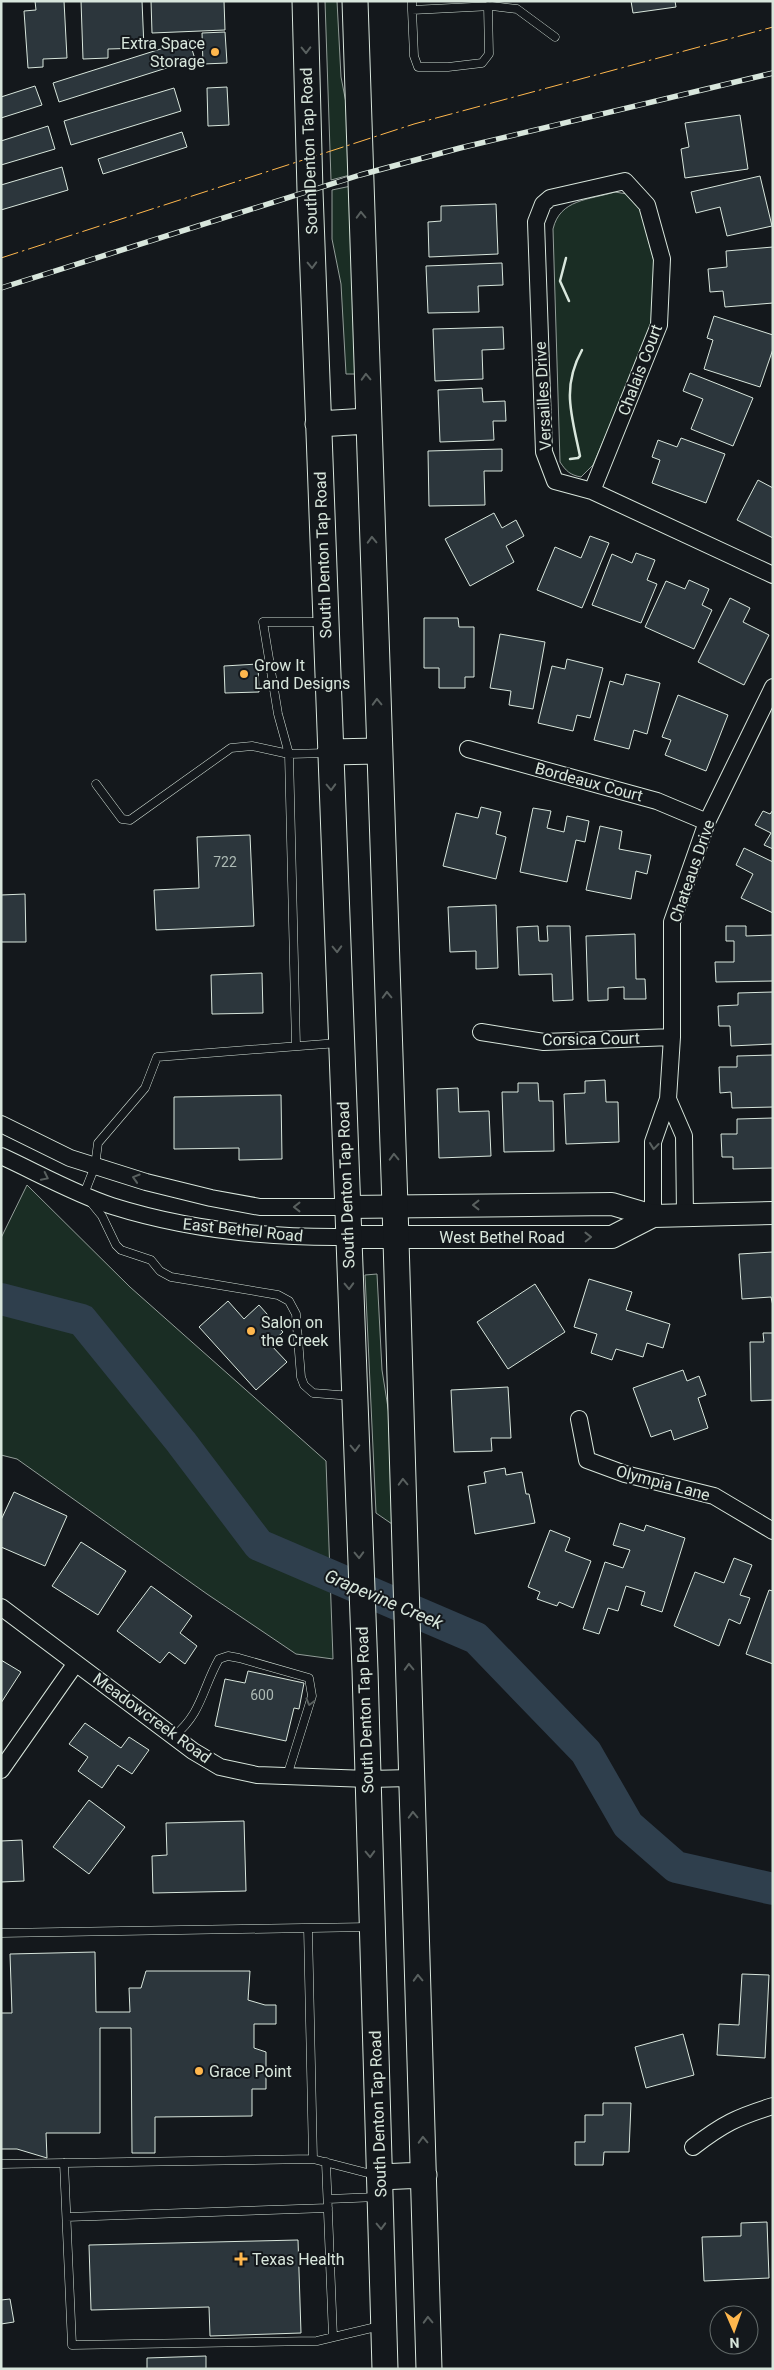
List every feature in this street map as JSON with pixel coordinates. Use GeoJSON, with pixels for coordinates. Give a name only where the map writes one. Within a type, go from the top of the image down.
{"type":"FeatureCollection","features":[{"type":"Feature","properties":{"kind":"main road","name":"South Denton Tap Road"},"geometry":{"type":"LineString","coordinates":[[305,1],[318,424],[368,1779],[385,2369]]}},
{"type":"Feature","properties":{"kind":"main road"},"geometry":{"type":"LineString","coordinates":[[355,1],[378,751],[396,1237],[429,2369]]}},
{"type":"Feature","properties":{"kind":"main road"},"geometry":{"type":"LineString","coordinates":[[318,424],[368,421]]}},
{"type":"Feature","properties":{"kind":"main road"},"geometry":{"type":"LineString","coordinates":[[330,752],[378,751]]}},
{"type":"Feature","properties":{"kind":"main road","name":"West Bethel Road"},"geometry":{"type":"LineString","coordinates":[[346,1207],[612,1204],[652,1216],[773,1213]]}},
{"type":"Feature","properties":{"kind":"main road","name":"West Bethel Road"},"geometry":{"type":"LineString","coordinates":[[347,1237],[612,1237],[652,1216]]}},
{"type":"Feature","properties":{"kind":"main road"},"geometry":{"type":"LineString","coordinates":[[380,2186],[424,2175]]}},
{"type":"Feature","properties":{"kind":"street","name":"Chalais Court"},"geometry":{"type":"LineString","coordinates":[[550,198],[625,180],[648,204],[662,259],[659,325],[592,492]]}},
{"type":"Feature","properties":{"kind":"street","name":"Versailles Drive"},"geometry":{"type":"LineString","coordinates":[[550,198],[543,204],[536,222],[544,452],[555,480],[592,492],[773,575]]}},
{"type":"Feature","properties":{"kind":"street","name":"Chateaus Drive"},"geometry":{"type":"LineString","coordinates":[[652,1216],[653,1142],[668,1100],[672,1037],[672,922],[707,822],[773,687]]}},
{"type":"Feature","properties":{"kind":"street","name":"Bordeaux Court"},"geometry":{"type":"LineString","coordinates":[[468,749],[657,800],[707,822]]}},
{"type":"Feature","properties":{"kind":"street","name":"Corsica Court"},"geometry":{"type":"LineString","coordinates":[[482,1032],[544,1042],[672,1037]]}},
{"type":"Feature","properties":{"kind":"street","name":"Chateaus Drive"},"geometry":{"type":"LineString","coordinates":[[668,1100],[684,1136],[685,1215]]}},
{"type":"Feature","properties":{"kind":"street","name":"East Bethel Road"},"geometry":{"type":"LineString","coordinates":[[1,1124],[70,1158],[194,1194],[260,1207],[346,1207]]}},
{"type":"Feature","properties":{"kind":"street","name":"East Bethel Road"},"geometry":{"type":"LineString","coordinates":[[1,1156],[110,1206],[183,1225],[271,1236],[347,1237]]}},
{"type":"Feature","properties":{"kind":"street","name":"Olympia Lane"},"geometry":{"type":"LineString","coordinates":[[579,1419],[587,1460],[625,1474],[714,1496],[773,1531]]}},
{"type":"Feature","properties":{"kind":"street","name":"Meadowcreek Road"},"geometry":{"type":"LineString","coordinates":[[1,1607],[174,1736],[220,1767],[257,1775],[368,1779],[412,1778]]}},
{"type":"Feature","properties":{"kind":"street"},"geometry":{"type":"LineString","coordinates":[[1,1770],[76,1663]]}},
{"type":"Feature","properties":{"kind":"street"},"geometry":{"type":"LineString","coordinates":[[693,2147],[723,2124],[748,2113],[773,2106]]}},
{"type":"Feature","properties":{"kind":"lane"},"geometry":{"type":"LineString","coordinates":[[412,1],[414,56],[418,67],[448,67],[482,63],[489,54],[488,6]]}},
{"type":"Feature","properties":{"kind":"lane"},"geometry":{"type":"LineString","coordinates":[[412,10],[488,6],[517,9],[555,37]]}},
{"type":"Feature","properties":{"kind":"lane"},"geometry":{"type":"LineString","coordinates":[[296,1046],[289,754],[278,714],[263,622],[326,622]]}},
{"type":"Feature","properties":{"kind":"lane"},"geometry":{"type":"LineString","coordinates":[[96,784],[122,819],[130,820],[231,748],[252,746],[289,754],[330,752]]}},
{"type":"Feature","properties":{"kind":"lane"},"geometry":{"type":"LineString","coordinates":[[340,1043],[157,1057],[145,1088],[98,1143],[95,1166],[84,1194],[102,1216],[116,1245],[121,1250],[151,1260],[160,1271],[171,1277],[278,1295],[289,1301],[296,1314],[301,1377],[304,1385],[313,1393],[353,1396]]}},
{"type":"Feature","properties":{"kind":"lane"},"geometry":{"type":"LineString","coordinates":[[174,1736],[188,1724],[201,1702],[207,1680],[219,1659],[228,1656],[309,1678],[312,1696],[287,1776]]}},
{"type":"Feature","properties":{"kind":"lane"},"geometry":{"type":"LineString","coordinates":[[1,1933],[372,1927]]}},
{"type":"Feature","properties":{"kind":"lane"},"geometry":{"type":"LineString","coordinates":[[308,1928],[313,2158]]}},
{"type":"Feature","properties":{"kind":"lane"},"geometry":{"type":"LineString","coordinates":[[1,2164],[313,2158],[380,2186]]}},
{"type":"Feature","properties":{"kind":"lane"},"geometry":{"type":"LineString","coordinates":[[326,2162],[333,2337]]}},
{"type":"Feature","properties":{"kind":"lane"},"geometry":{"type":"LineString","coordinates":[[64,2163],[72,2345],[317,2341],[384,2325]]}},
{"type":"Feature","properties":{"kind":"lane"},"geometry":{"type":"LineString","coordinates":[[328,2199],[380,2186]]}},
{"type":"Feature","properties":{"kind":"lane"},"geometry":{"type":"LineString","coordinates":[[66,2217],[328,2208]]}},
{"type":"Feature","properties":{"kind":"green space"},"geometry":{"type":"Polygon","coordinates":[[[325,1],[337,1],[341,77],[348,113],[350,175],[331,180],[325,1]]]}},
{"type":"Feature","properties":{"kind":"green space"},"geometry":{"type":"Polygon","coordinates":[[[351,186],[357,374],[346,374],[341,284],[332,239],[332,190],[351,186]]]}},
{"type":"Feature","properties":{"kind":"green space"},"geometry":{"type":"Polygon","coordinates":[[[615,192],[627,194],[638,201],[654,261],[656,290],[650,332],[593,465],[581,477],[569,472],[560,462],[553,229],[557,219],[569,206],[586,199],[615,192]]]}},
{"type":"Feature","properties":{"kind":"green space"},"geometry":{"type":"Polygon","coordinates":[[[27,1185],[130,1287],[326,1461],[333,1659],[296,1654],[207,1594],[17,1459],[1,1455],[1,1238],[27,1185]]]}},
{"type":"Feature","properties":{"kind":"green space"},"geometry":{"type":"Polygon","coordinates":[[[377,1274],[382,1370],[391,1427],[392,1524],[376,1513],[365,1275],[377,1274]]]}},
{"type":"Feature","properties":{"kind":"building"},"geometry":{"type":"Polygon","coordinates":[[[35,1],[64,1],[67,58],[43,59],[43,67],[28,68],[24,11],[36,10],[35,1]]]}},
{"type":"Feature","properties":{"kind":"building"},"geometry":{"type":"Polygon","coordinates":[[[81,1],[142,1],[144,48],[108,49],[108,58],[83,59],[81,1]]]}},
{"type":"Feature","properties":{"kind":"building"},"geometry":{"type":"Polygon","coordinates":[[[151,1],[224,1],[225,30],[152,33],[151,1]]]}},
{"type":"Feature","properties":{"kind":"building"},"geometry":{"type":"Polygon","coordinates":[[[631,1],[675,1],[676,7],[633,13],[631,1]]]}},
{"type":"Feature","properties":{"kind":"building"},"geometry":{"type":"Polygon","coordinates":[[[225,32],[227,63],[203,64],[202,33],[225,32]]]}},
{"type":"Feature","properties":{"kind":"building"},"geometry":{"type":"Polygon","coordinates":[[[189,40],[195,59],[59,102],[53,83],[189,40]]]}},
{"type":"Feature","properties":{"kind":"building"},"geometry":{"type":"Polygon","coordinates":[[[35,86],[42,105],[1,118],[1,97],[35,86]]]}},
{"type":"Feature","properties":{"kind":"building"},"geometry":{"type":"Polygon","coordinates":[[[227,87],[229,125],[208,126],[207,88],[227,87]]]}},
{"type":"Feature","properties":{"kind":"building"},"geometry":{"type":"Polygon","coordinates":[[[174,88],[181,111],[71,145],[64,121],[174,88]]]}},
{"type":"Feature","properties":{"kind":"building"},"geometry":{"type":"Polygon","coordinates":[[[740,115],[748,169],[685,178],[681,149],[689,147],[685,123],[740,115]]]}},
{"type":"Feature","properties":{"kind":"building"},"geometry":{"type":"Polygon","coordinates":[[[48,126],[55,149],[1,165],[1,141],[48,126]]]}},
{"type":"Feature","properties":{"kind":"building"},"geometry":{"type":"Polygon","coordinates":[[[182,132],[187,147],[103,174],[98,159],[182,132]]]}},
{"type":"Feature","properties":{"kind":"building"},"geometry":{"type":"Polygon","coordinates":[[[62,167],[68,190],[1,210],[1,185],[62,167]]]}},
{"type":"Feature","properties":{"kind":"building"},"geometry":{"type":"Polygon","coordinates":[[[760,176],[772,226],[727,236],[720,207],[696,213],[691,192],[760,176]]]}},
{"type":"Feature","properties":{"kind":"building"},"geometry":{"type":"Polygon","coordinates":[[[496,204],[498,254],[429,257],[428,222],[441,221],[441,206],[496,204]]]}},
{"type":"Feature","properties":{"kind":"building"},"geometry":{"type":"Polygon","coordinates":[[[773,247],[773,303],[725,307],[723,291],[710,292],[708,269],[727,267],[726,251],[773,247]]]}},
{"type":"Feature","properties":{"kind":"building"},"geometry":{"type":"Polygon","coordinates":[[[502,263],[503,285],[478,286],[479,312],[428,313],[426,266],[502,263]]]}},
{"type":"Feature","properties":{"kind":"building"},"geometry":{"type":"Polygon","coordinates":[[[714,316],[773,335],[773,349],[760,387],[704,369],[713,340],[707,338],[714,316]]]}},
{"type":"Feature","properties":{"kind":"building"},"geometry":{"type":"Polygon","coordinates":[[[503,327],[504,349],[482,350],[483,379],[435,381],[433,329],[503,327]]]}},
{"type":"Feature","properties":{"kind":"building"},"geometry":{"type":"Polygon","coordinates":[[[690,373],[753,398],[733,446],[691,429],[703,399],[683,391],[690,373]]]}},
{"type":"Feature","properties":{"kind":"building"},"geometry":{"type":"Polygon","coordinates":[[[482,388],[483,402],[505,401],[506,421],[493,421],[494,440],[440,442],[438,390],[482,388]]]}},
{"type":"Feature","properties":{"kind":"building"},"geometry":{"type":"Polygon","coordinates":[[[681,438],[725,454],[706,503],[652,483],[660,460],[652,457],[658,440],[677,447],[681,438]]]}},
{"type":"Feature","properties":{"kind":"building"},"geometry":{"type":"Polygon","coordinates":[[[502,449],[502,471],[484,471],[485,505],[429,506],[428,451],[502,449]]]}},
{"type":"Feature","properties":{"kind":"building"},"geometry":{"type":"Polygon","coordinates":[[[758,480],[773,488],[773,538],[737,520],[758,480]]]}},
{"type":"Feature","properties":{"kind":"building"},"geometry":{"type":"Polygon","coordinates":[[[494,513],[502,528],[516,520],[524,536],[506,546],[514,562],[470,586],[445,539],[494,513]]]}},
{"type":"Feature","properties":{"kind":"building"},"geometry":{"type":"Polygon","coordinates":[[[590,536],[609,543],[582,608],[537,590],[555,547],[581,558],[590,536]]]}},
{"type":"Feature","properties":{"kind":"building"},"geometry":{"type":"Polygon","coordinates":[[[636,553],[655,560],[647,580],[657,584],[641,623],[592,605],[612,554],[632,563],[636,553]]]}},
{"type":"Feature","properties":{"kind":"building"},"geometry":{"type":"Polygon","coordinates":[[[689,580],[709,589],[702,605],[712,610],[694,649],[645,627],[666,581],[685,589],[689,580]]]}},
{"type":"Feature","properties":{"kind":"building"},"geometry":{"type":"Polygon","coordinates":[[[730,598],[750,608],[743,622],[769,635],[744,685],[698,662],[730,598]]]}},
{"type":"Feature","properties":{"kind":"building"},"geometry":{"type":"Polygon","coordinates":[[[424,618],[458,618],[459,627],[474,627],[474,677],[465,677],[465,688],[439,688],[439,668],[424,668],[424,618]]]}},
{"type":"Feature","properties":{"kind":"building"},"geometry":{"type":"Polygon","coordinates":[[[500,634],[545,642],[533,709],[509,705],[511,691],[490,688],[500,634]]]}},
{"type":"Feature","properties":{"kind":"building"},"geometry":{"type":"Polygon","coordinates":[[[567,659],[603,668],[590,718],[577,715],[573,731],[538,723],[552,666],[565,669],[567,659]]]}},
{"type":"Feature","properties":{"kind":"building"},"geometry":{"type":"Polygon","coordinates":[[[258,664],[259,692],[225,693],[224,666],[258,664]]]}},
{"type":"Feature","properties":{"kind":"building"},"geometry":{"type":"Polygon","coordinates":[[[626,674],[660,683],[647,734],[634,730],[629,749],[594,740],[610,681],[623,685],[626,674]]]}},
{"type":"Feature","properties":{"kind":"building"},"geometry":{"type":"Polygon","coordinates":[[[678,695],[728,715],[706,771],[665,755],[671,740],[662,737],[678,695]]]}},
{"type":"Feature","properties":{"kind":"building"},"geometry":{"type":"Polygon","coordinates":[[[481,807],[501,812],[496,834],[506,837],[496,879],[443,866],[456,813],[478,818],[481,807]]]}},
{"type":"Feature","properties":{"kind":"building"},"geometry":{"type":"Polygon","coordinates":[[[533,808],[551,811],[547,828],[564,832],[567,816],[589,821],[585,842],[576,840],[567,882],[520,872],[533,808]]]}},
{"type":"Feature","properties":{"kind":"building"},"geometry":{"type":"Polygon","coordinates":[[[773,810],[773,849],[764,845],[771,833],[755,825],[763,811],[770,814],[773,810]]]}},
{"type":"Feature","properties":{"kind":"building"},"geometry":{"type":"Polygon","coordinates":[[[600,826],[622,831],[619,849],[651,855],[647,874],[636,871],[631,899],[586,890],[600,826]]]}},
{"type":"Feature","properties":{"kind":"building"},"geometry":{"type":"Polygon","coordinates":[[[250,835],[254,926],[156,930],[154,890],[199,888],[197,837],[250,835]]]}},
{"type":"Feature","properties":{"kind":"building"},"geometry":{"type":"Polygon","coordinates":[[[744,848],[773,862],[773,913],[741,898],[753,874],[736,865],[744,848]]]}},
{"type":"Feature","properties":{"kind":"building"},"geometry":{"type":"Polygon","coordinates":[[[25,894],[26,942],[1,942],[1,895],[25,894]]]}},
{"type":"Feature","properties":{"kind":"building"},"geometry":{"type":"Polygon","coordinates":[[[496,905],[498,968],[476,969],[476,951],[450,952],[448,907],[496,905]]]}},
{"type":"Feature","properties":{"kind":"building"},"geometry":{"type":"Polygon","coordinates":[[[538,926],[539,941],[548,941],[547,926],[570,926],[573,1000],[553,1001],[552,974],[519,975],[517,927],[538,926]]]}},
{"type":"Feature","properties":{"kind":"building"},"geometry":{"type":"Polygon","coordinates":[[[726,926],[746,926],[746,936],[773,935],[773,981],[716,982],[715,962],[734,962],[734,941],[726,941],[726,926]]]}},
{"type":"Feature","properties":{"kind":"building"},"geometry":{"type":"Polygon","coordinates":[[[635,934],[636,979],[645,979],[646,999],[624,999],[624,987],[608,988],[608,1000],[588,1001],[586,936],[635,934]]]}},
{"type":"Feature","properties":{"kind":"building"},"geometry":{"type":"Polygon","coordinates":[[[262,973],[263,1013],[212,1014],[211,975],[262,973]]]}},
{"type":"Feature","properties":{"kind":"building"},"geometry":{"type":"Polygon","coordinates":[[[773,992],[773,1044],[731,1046],[730,1026],[719,1026],[718,1006],[738,1005],[738,993],[773,992]]]}},
{"type":"Feature","properties":{"kind":"building"},"geometry":{"type":"Polygon","coordinates":[[[773,1055],[773,1107],[732,1108],[731,1092],[720,1093],[719,1067],[737,1067],[737,1056],[773,1055]]]}},
{"type":"Feature","properties":{"kind":"building"},"geometry":{"type":"Polygon","coordinates":[[[605,1080],[606,1102],[618,1102],[619,1142],[566,1144],[564,1094],[585,1093],[585,1081],[605,1080]]]}},
{"type":"Feature","properties":{"kind":"building"},"geometry":{"type":"Polygon","coordinates":[[[518,1083],[538,1083],[539,1101],[553,1101],[554,1151],[504,1152],[502,1092],[518,1092],[518,1083]]]}},
{"type":"Feature","properties":{"kind":"building"},"geometry":{"type":"Polygon","coordinates":[[[458,1088],[459,1112],[489,1111],[491,1156],[439,1158],[437,1089],[458,1088]]]}},
{"type":"Feature","properties":{"kind":"building"},"geometry":{"type":"Polygon","coordinates":[[[281,1095],[282,1159],[239,1160],[239,1148],[174,1149],[174,1097],[281,1095]]]}},
{"type":"Feature","properties":{"kind":"building"},"geometry":{"type":"Polygon","coordinates":[[[773,1118],[773,1168],[733,1169],[733,1157],[722,1157],[721,1134],[737,1134],[737,1119],[773,1118]]]}},
{"type":"Feature","properties":{"kind":"building"},"geometry":{"type":"Polygon","coordinates":[[[773,1252],[773,1306],[771,1297],[742,1299],[739,1254],[773,1252]]]}},
{"type":"Feature","properties":{"kind":"building"},"geometry":{"type":"Polygon","coordinates":[[[589,1279],[632,1292],[626,1310],[670,1324],[663,1348],[647,1343],[643,1357],[616,1349],[612,1360],[591,1353],[597,1334],[574,1327],[589,1279]]]}},
{"type":"Feature","properties":{"kind":"building"},"geometry":{"type":"Polygon","coordinates":[[[535,1284],[565,1332],[508,1369],[477,1322],[535,1284]]]}},
{"type":"Feature","properties":{"kind":"building"},"geometry":{"type":"Polygon","coordinates":[[[228,1301],[244,1319],[259,1305],[283,1332],[270,1344],[287,1362],[256,1390],[199,1327],[228,1301]]]}},
{"type":"Feature","properties":{"kind":"building"},"geometry":{"type":"Polygon","coordinates":[[[763,1333],[773,1333],[773,1400],[751,1401],[750,1342],[764,1342],[763,1333]]]}},
{"type":"Feature","properties":{"kind":"building"},"geometry":{"type":"Polygon","coordinates":[[[683,1370],[687,1381],[699,1376],[706,1395],[698,1398],[708,1428],[674,1440],[671,1430],[651,1437],[633,1388],[683,1370]]]}},
{"type":"Feature","properties":{"kind":"building"},"geometry":{"type":"Polygon","coordinates":[[[508,1387],[511,1438],[491,1438],[492,1451],[454,1452],[451,1390],[508,1387]]]}},
{"type":"Feature","properties":{"kind":"building"},"geometry":{"type":"Polygon","coordinates":[[[505,1468],[506,1475],[522,1472],[526,1494],[529,1494],[535,1523],[475,1534],[468,1486],[486,1483],[484,1472],[505,1468]]]}},
{"type":"Feature","properties":{"kind":"building"},"geometry":{"type":"Polygon","coordinates":[[[14,1492],[67,1516],[45,1566],[1,1547],[1,1520],[14,1492]]]}},
{"type":"Feature","properties":{"kind":"building"},"geometry":{"type":"Polygon","coordinates":[[[620,1523],[644,1531],[646,1525],[685,1538],[662,1612],[641,1605],[645,1592],[626,1586],[618,1611],[608,1608],[599,1634],[583,1629],[605,1562],[623,1568],[630,1550],[613,1545],[620,1523]]]}},
{"type":"Feature","properties":{"kind":"building"},"geometry":{"type":"Polygon","coordinates":[[[550,1530],[570,1538],[565,1551],[591,1561],[573,1608],[559,1602],[557,1606],[537,1599],[540,1592],[528,1587],[550,1530]]]}},
{"type":"Feature","properties":{"kind":"building"},"geometry":{"type":"Polygon","coordinates":[[[81,1542],[126,1571],[98,1615],[52,1586],[81,1542]]]}},
{"type":"Feature","properties":{"kind":"building"},"geometry":{"type":"Polygon","coordinates":[[[734,1558],[752,1565],[740,1595],[750,1598],[740,1624],[729,1619],[719,1646],[674,1626],[695,1572],[724,1583],[734,1558]]]}},
{"type":"Feature","properties":{"kind":"building"},"geometry":{"type":"Polygon","coordinates":[[[151,1586],[192,1616],[180,1633],[197,1646],[185,1664],[169,1652],[160,1663],[117,1631],[151,1586]]]}},
{"type":"Feature","properties":{"kind":"building"},"geometry":{"type":"Polygon","coordinates":[[[769,1590],[773,1591],[773,1664],[746,1654],[769,1590]]]}},
{"type":"Feature","properties":{"kind":"building"},"geometry":{"type":"Polygon","coordinates":[[[1,1660],[21,1672],[1,1703],[1,1660]]]}},
{"type":"Feature","properties":{"kind":"building"},"geometry":{"type":"Polygon","coordinates":[[[248,1671],[304,1683],[299,1709],[294,1708],[286,1741],[215,1726],[225,1679],[245,1683],[248,1671]]]}},
{"type":"Feature","properties":{"kind":"building"},"geometry":{"type":"Polygon","coordinates":[[[85,1723],[121,1748],[129,1737],[149,1750],[132,1774],[118,1765],[102,1788],[78,1771],[88,1757],[69,1744],[85,1723]]]}},
{"type":"Feature","properties":{"kind":"building"},"geometry":{"type":"Polygon","coordinates":[[[89,1800],[125,1827],[89,1874],[53,1847],[89,1800]]]}},
{"type":"Feature","properties":{"kind":"building"},"geometry":{"type":"Polygon","coordinates":[[[244,1821],[246,1891],[153,1893],[152,1856],[167,1855],[166,1823],[244,1821]]]}},
{"type":"Feature","properties":{"kind":"building"},"geometry":{"type":"Polygon","coordinates":[[[22,1840],[24,1881],[1,1882],[1,1841],[22,1840]]]}},
{"type":"Feature","properties":{"kind":"building","name":"Grace Point"},"geometry":{"type":"Polygon","coordinates":[[[95,1952],[96,2012],[130,2012],[129,1988],[141,1988],[146,1971],[250,1971],[248,2000],[265,2005],[276,2005],[276,2024],[254,2024],[254,2048],[266,2052],[266,2089],[252,2089],[252,2116],[155,2117],[155,2153],[132,2153],[131,2028],[100,2028],[100,2133],[46,2133],[47,2158],[17,2149],[1,2149],[1,2013],[12,2013],[10,1954],[95,1952]]]}},
{"type":"Feature","properties":{"kind":"building"},"geometry":{"type":"Polygon","coordinates":[[[742,1974],[769,1975],[765,2058],[717,2055],[719,2024],[739,2025],[742,1974]]]}},
{"type":"Feature","properties":{"kind":"building"},"geometry":{"type":"Polygon","coordinates":[[[683,2034],[694,2075],[646,2088],[635,2047],[683,2034]]]}},
{"type":"Feature","properties":{"kind":"building"},"geometry":{"type":"Polygon","coordinates":[[[603,2103],[631,2103],[629,2152],[604,2152],[603,2165],[575,2165],[575,2142],[585,2142],[585,2115],[603,2115],[603,2103]]]}},
{"type":"Feature","properties":{"kind":"building"},"geometry":{"type":"Polygon","coordinates":[[[767,2222],[769,2278],[704,2281],[702,2237],[741,2236],[741,2223],[767,2222]]]}},
{"type":"Feature","properties":{"kind":"building"},"geometry":{"type":"Polygon","coordinates":[[[298,2240],[301,2333],[210,2336],[209,2307],[91,2310],[89,2245],[298,2240]]]}},
{"type":"Feature","properties":{"kind":"building"},"geometry":{"type":"Polygon","coordinates":[[[10,2299],[14,2322],[1,2324],[1,2300],[10,2299]]]}},
{"type":"Feature","properties":{"kind":"building"},"geometry":{"type":"Polygon","coordinates":[[[206,2356],[206,2369],[147,2369],[147,2358],[206,2356]]]}},
{"type":"Feature","properties":{"kind":"waterway","name":"Grapevine Creek"},"geometry":{"type":"LineString","coordinates":[[1,1299],[82,1320],[181,1442],[259,1545],[476,1638],[586,1752],[628,1825],[676,1867],[773,1889]]}},
{"type":"Feature","properties":{"kind":"railway"},"geometry":{"type":"LineString","coordinates":[[1,288],[360,175],[460,148],[773,73]]}},
{"type":"Feature","properties":{"kind":"wall"},"geometry":{"type":"LineString","coordinates":[[566,258],[560,281],[569,301]]}},
{"type":"Feature","properties":{"kind":"wall"},"geometry":{"type":"LineString","coordinates":[[570,459],[580,456],[570,402],[570,390],[572,377],[582,350]]}},
{"type":"Feature","properties":{"kind":"power"},"geometry":{"type":"LineString","coordinates":[[1,258],[414,124],[773,27]]}},
{"type":"Feature","properties":{"kind":"place","name":"Extra Space Storage"},"geometry":{"type":"Point","coordinates":[215,52]}},
{"type":"Feature","properties":{"kind":"place","name":"Grow It Land Designs"},"geometry":{"type":"Point","coordinates":[244,674]}},
{"type":"Feature","properties":{"kind":"place","name":"Salon on the Creek"},"geometry":{"type":"Point","coordinates":[251,1331]}},
{"type":"Feature","properties":{"kind":"place","name":"Grace Point"},"geometry":{"type":"Point","coordinates":[199,2071]}},
{"type":"Feature","properties":{"kind":"place","name":"Texas Health"},"geometry":{"type":"Point","coordinates":[241,2259]}}]}
